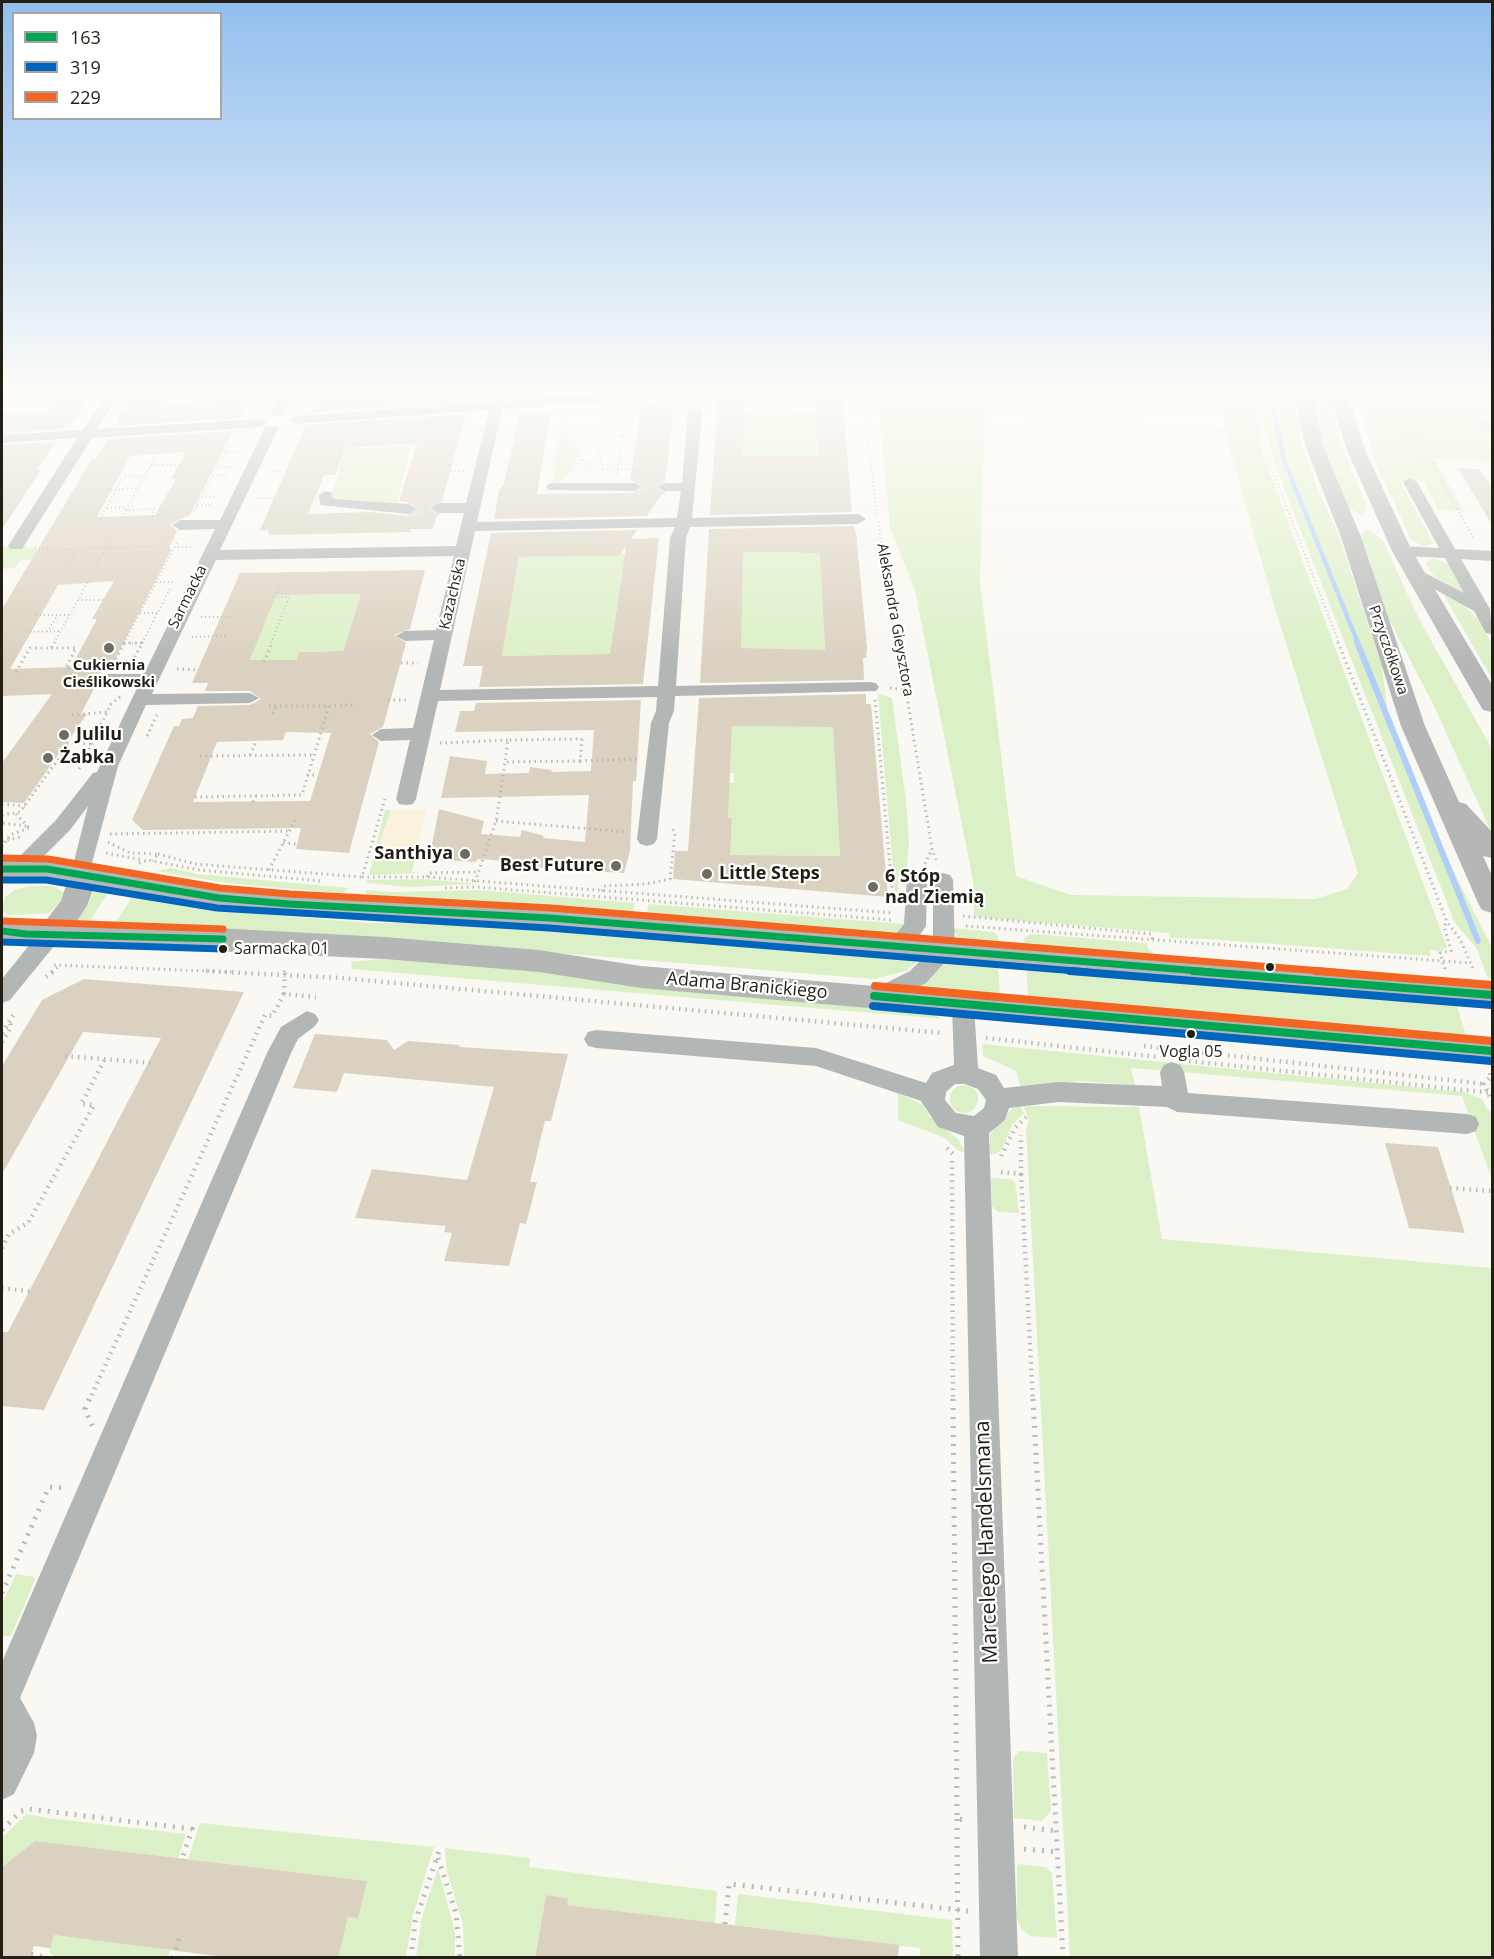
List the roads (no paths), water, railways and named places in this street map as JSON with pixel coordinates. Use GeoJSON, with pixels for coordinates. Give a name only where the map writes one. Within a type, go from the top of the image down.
{"type":"FeatureCollection","features":[{"type":"Feature","properties":{"kind":"main road","name":"Przyczółkowa"},"geometry":{"type":"LineString","coordinates":[[1327,481],[1351,537],[1413,726],[1492,903]]}},
{"type":"Feature","properties":{"kind":"main road"},"geometry":{"type":"LineString","coordinates":[[1370,481],[1402,551],[1492,705]]}},
{"type":"Feature","properties":{"kind":"main road"},"geometry":{"type":"LineString","coordinates":[[1443,795],[1492,849]]}},
{"type":"Feature","properties":{"kind":"main road"},"geometry":{"type":"LineString","coordinates":[[7,875],[47,869],[231,899],[550,918],[891,946],[948,930],[1484,984]]}},
{"type":"Feature","properties":{"kind":"main road","name":"Sarmacka"},"geometry":{"type":"LineString","coordinates":[[51,934],[73,906],[81,891],[81,873]]}},
{"type":"Feature","properties":{"kind":"main road","name":"Adama Branickiego"},"geometry":{"type":"LineString","coordinates":[[2,932],[161,936],[384,948],[539,961],[641,977],[878,997],[964,1020],[1490,1059]]}},
{"type":"Feature","properties":{"kind":"street"},"geometry":{"type":"LineString","coordinates":[[16,546],[58,481]]}},
{"type":"Feature","properties":{"kind":"street","name":"Sarmacka"},"geometry":{"type":"LineString","coordinates":[[81,873],[108,766],[243,481]]}},
{"type":"Feature","properties":{"kind":"street","name":"Kazachska"},"geometry":{"type":"LineString","coordinates":[[399,803],[411,735],[435,635],[464,551],[469,527],[466,508],[474,481]]}},
{"type":"Feature","properties":{"kind":"street"},"geometry":{"type":"LineString","coordinates":[[647,839],[660,723],[665,711],[678,538],[684,523],[690,481]]}},
{"type":"Feature","properties":{"kind":"street"},"geometry":{"type":"LineString","coordinates":[[1410,482],[1492,629]]}},
{"type":"Feature","properties":{"kind":"street"},"geometry":{"type":"LineString","coordinates":[[552,483],[634,487]]}},
{"type":"Feature","properties":{"kind":"street"},"geometry":{"type":"LineString","coordinates":[[665,487],[689,487]]}},
{"type":"Feature","properties":{"kind":"street"},"geometry":{"type":"LineString","coordinates":[[326,495],[325,502],[330,503],[408,509]]}},
{"type":"Feature","properties":{"kind":"street"},"geometry":{"type":"LineString","coordinates":[[439,508],[466,508]]}},
{"type":"Feature","properties":{"kind":"street"},"geometry":{"type":"LineString","coordinates":[[469,527],[858,519]]}},
{"type":"Feature","properties":{"kind":"street"},"geometry":{"type":"LineString","coordinates":[[188,526],[224,524]]}},
{"type":"Feature","properties":{"kind":"street"},"geometry":{"type":"LineString","coordinates":[[209,555],[392,547],[464,551]]}},
{"type":"Feature","properties":{"kind":"street"},"geometry":{"type":"LineString","coordinates":[[1402,551],[1488,556]]}},
{"type":"Feature","properties":{"kind":"street"},"geometry":{"type":"LineString","coordinates":[[262,572],[268,554]]}},
{"type":"Feature","properties":{"kind":"street"},"geometry":{"type":"LineString","coordinates":[[1415,574],[1482,609]]}},
{"type":"Feature","properties":{"kind":"street"},"geometry":{"type":"LineString","coordinates":[[405,636],[435,635]]}},
{"type":"Feature","properties":{"kind":"street"},"geometry":{"type":"LineString","coordinates":[[111,676],[149,679]]}},
{"type":"Feature","properties":{"kind":"street"},"geometry":{"type":"LineString","coordinates":[[421,694],[872,693]]}},
{"type":"Feature","properties":{"kind":"street"},"geometry":{"type":"LineString","coordinates":[[139,700],[250,698]]}},
{"type":"Feature","properties":{"kind":"street"},"geometry":{"type":"LineString","coordinates":[[381,735],[411,735]]}},
{"type":"Feature","properties":{"kind":"street","name":"Sarmacka"},"geometry":{"type":"LineString","coordinates":[[7,875],[63,825],[108,766]]}},
{"type":"Feature","properties":{"kind":"street"},"geometry":{"type":"LineString","coordinates":[[891,946],[909,936],[907,916],[917,879]]}},
{"type":"Feature","properties":{"kind":"street"},"geometry":{"type":"LineString","coordinates":[[878,997],[918,976],[948,930],[943,880]]}},
{"type":"Feature","properties":{"kind":"street","name":"Sarmacka"},"geometry":{"type":"LineString","coordinates":[[2,994],[51,934]]}},
{"type":"Feature","properties":{"kind":"street"},"geometry":{"type":"LineString","coordinates":[[2,1700],[279,1053],[290,1033],[312,1009]]}},
{"type":"Feature","properties":{"kind":"street"},"geometry":{"type":"LineString","coordinates":[[964,1020],[966,1074]]}},
{"type":"Feature","properties":{"kind":"street"},"geometry":{"type":"LineString","coordinates":[[596,1039],[816,1057],[933,1095]]}},
{"type":"Feature","properties":{"kind":"street"},"geometry":{"type":"LineString","coordinates":[[1174,1063],[1177,1102],[1467,1124]]}},
{"type":"Feature","properties":{"kind":"street"},"geometry":{"type":"LineString","coordinates":[[952,1074],[966,1074],[987,1082],[998,1099],[996,1113],[992,1118],[976,1126],[962,1126],[946,1120],[936,1109],[933,1095],[940,1080],[952,1074]]}},
{"type":"Feature","properties":{"kind":"street"},"geometry":{"type":"LineString","coordinates":[[998,1099],[1085,1092],[1176,1097]]}},
{"type":"Feature","properties":{"kind":"street","name":"Marcelego Handelsmana"},"geometry":{"type":"LineString","coordinates":[[976,1126],[999,1958]]}},
{"type":"Feature","properties":{"kind":"street"},"geometry":{"type":"LineString","coordinates":[[2,1707],[10,1712],[17,1723],[20,1736],[17,1753],[2,1782]]}},
{"type":"Feature","properties":{"kind":"waterway"},"geometry":{"type":"LineString","coordinates":[[1292,481],[1358,643]]}},
{"type":"Feature","properties":{"kind":"waterway"},"geometry":{"type":"LineString","coordinates":[[1357,642],[1478,941]]}},
{"type":"Feature","properties":{"kind":"tunnel"},"geometry":{"type":"LineString","coordinates":[[634,487],[665,487]]}},
{"type":"Feature","properties":{"kind":"tunnel"},"geometry":{"type":"LineString","coordinates":[[408,509],[439,508]]}},
{"type":"Feature","properties":{"kind":"place","name":"Cukiernia Cieślikowski"},"geometry":{"type":"Point","coordinates":[109,648]}},
{"type":"Feature","properties":{"kind":"place","name":"Julilu"},"geometry":{"type":"Point","coordinates":[64,735]}},
{"type":"Feature","properties":{"kind":"place","name":"Żabka"},"geometry":{"type":"Point","coordinates":[48,758]}},
{"type":"Feature","properties":{"kind":"place","name":"Santhiya"},"geometry":{"type":"Point","coordinates":[465,854]}},
{"type":"Feature","properties":{"kind":"place","name":"Best Future"},"geometry":{"type":"Point","coordinates":[616,866]}},
{"type":"Feature","properties":{"kind":"place","name":"Little Steps"},"geometry":{"type":"Point","coordinates":[707,874]}},
{"type":"Feature","properties":{"kind":"place","name":"6 Stóp nad Ziemią"},"geometry":{"type":"Point","coordinates":[873,887]}},
{"type":"Feature","properties":{"kind":"place","name":"Sarmacka 01"},"geometry":{"type":"Point","coordinates":[223,949]}},
{"type":"Feature","properties":{"kind":"place","name":"Vogla 05"},"geometry":{"type":"Point","coordinates":[1191,1034]}}]}
